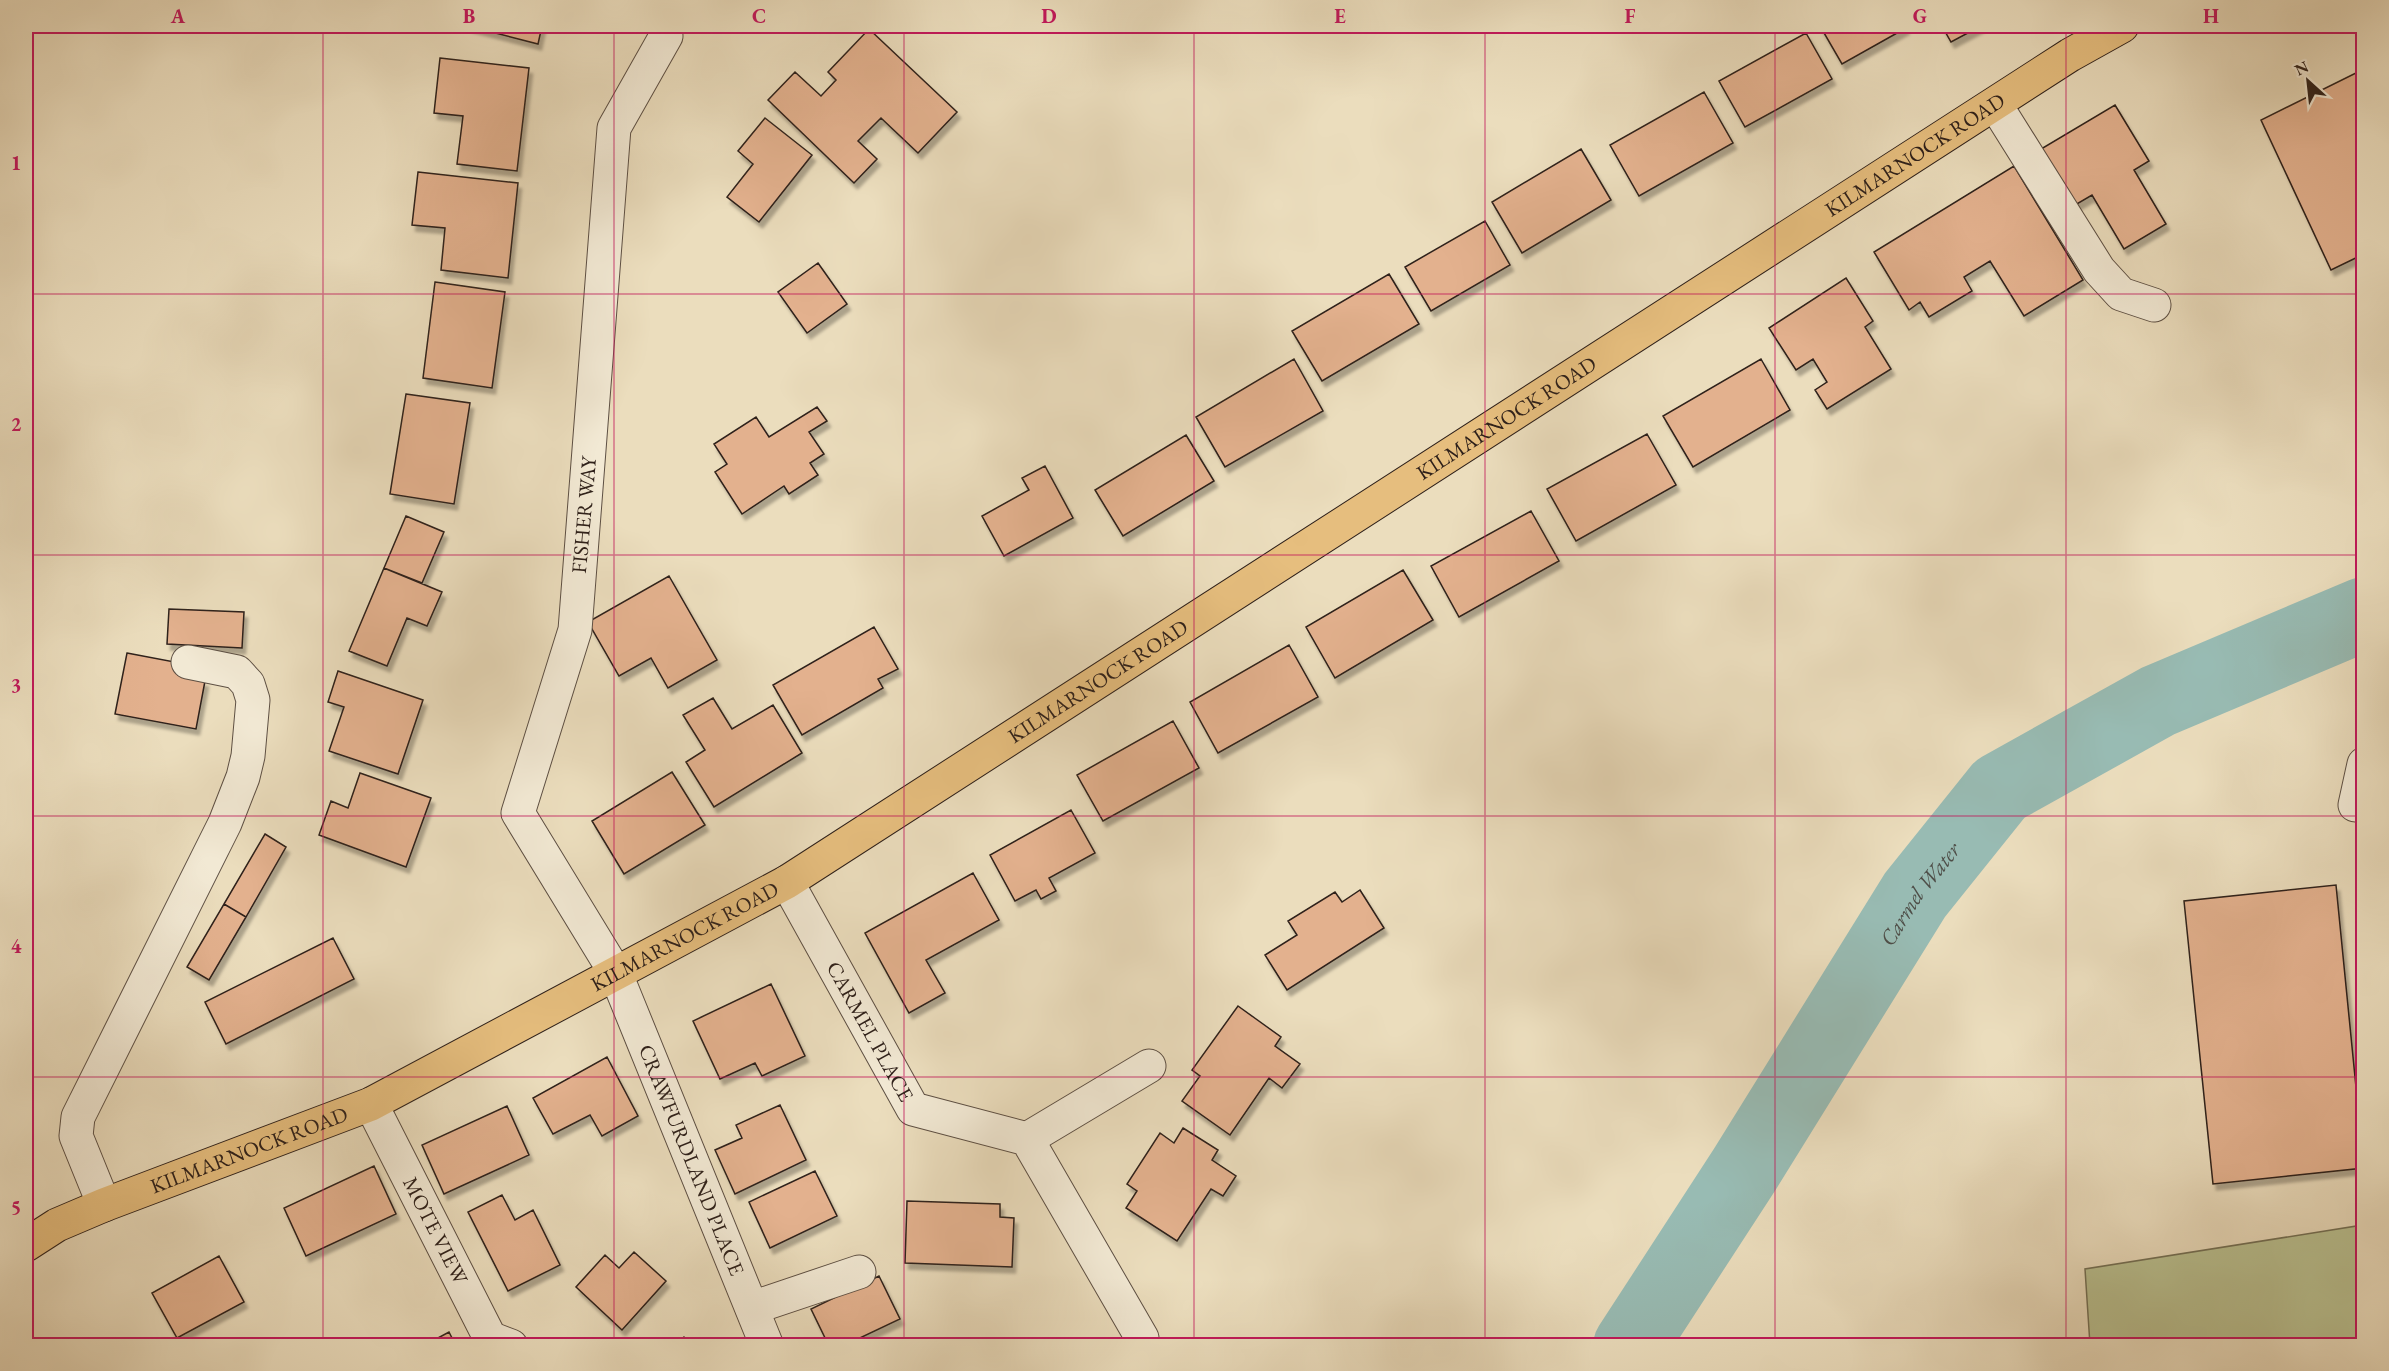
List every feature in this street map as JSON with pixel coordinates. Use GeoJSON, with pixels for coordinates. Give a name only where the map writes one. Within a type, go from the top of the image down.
{"type":"FeatureCollection","features":[{"type":"Feature","properties":{"kind":"main road","name":"KILMARNOCK ROAD"},"geometry":{"type":"LineString","coordinates":[[26,1245],[57,1225],[104,1205],[370,1104],[787,882],[1995,104],[2122,26]]}},
{"type":"Feature","properties":{"kind":"street","name":"FISHER WAY"},"geometry":{"type":"LineString","coordinates":[[615,972],[518,813],[575,630],[614,128],[666,36]]}},
{"type":"Feature","properties":{"kind":"street"},"geometry":{"type":"LineString","coordinates":[[1995,104],[2099,270],[2121,294],[2154,305]]}},
{"type":"Feature","properties":{"kind":"street"},"geometry":{"type":"LineString","coordinates":[[104,1205],[76,1136],[78,1117],[225,823],[248,756],[253,700],[248,684],[237,672],[188,662]]}},
{"type":"Feature","properties":{"kind":"street"},"geometry":{"type":"LineString","coordinates":[[2355,805],[2364,764]]}},
{"type":"Feature","properties":{"kind":"street","name":"CARMEL PLACE"},"geometry":{"type":"LineString","coordinates":[[787,882],[913,1109],[1027,1139]]}},
{"type":"Feature","properties":{"kind":"street","name":"CRAWFURDLAND PLACE"},"geometry":{"type":"LineString","coordinates":[[615,972],[767,1346]]}},
{"type":"Feature","properties":{"kind":"street"},"geometry":{"type":"LineString","coordinates":[[1142,1338],[1027,1139],[1149,1066]]}},
{"type":"Feature","properties":{"kind":"street","name":"MOTE VIEW"},"geometry":{"type":"LineString","coordinates":[[370,1104],[490,1338],[511,1346]]}},
{"type":"Feature","properties":{"kind":"street"},"geometry":{"type":"LineString","coordinates":[[752,1308],[859,1272]]}},
{"type":"Feature","properties":{"kind":"green space"},"geometry":{"type":"Polygon","coordinates":[[[2363,1225],[2363,1345],[2090,1345],[2085,1269],[2363,1225]]]}},
{"type":"Feature","properties":{"kind":"building"},"geometry":{"type":"Polygon","coordinates":[[[468,26],[542,26],[538,44],[468,26]]]}},
{"type":"Feature","properties":{"kind":"building"},"geometry":{"type":"Polygon","coordinates":[[[1820,26],[1904,26],[1906,28],[1842,64],[1820,26]]]}},
{"type":"Feature","properties":{"kind":"building"},"geometry":{"type":"Polygon","coordinates":[[[1942,26],[1981,26],[1951,42],[1942,26]]]}},
{"type":"Feature","properties":{"kind":"building"},"geometry":{"type":"Polygon","coordinates":[[[869,29],[957,112],[918,153],[881,118],[858,141],[877,159],[854,183],[768,100],[795,72],[821,96],[836,80],[828,72],[869,29]]]}},
{"type":"Feature","properties":{"kind":"building"},"geometry":{"type":"Polygon","coordinates":[[[1806,33],[1832,79],[1745,127],[1719,81],[1806,33]]]}},
{"type":"Feature","properties":{"kind":"building"},"geometry":{"type":"Polygon","coordinates":[[[440,58],[529,68],[517,171],[457,164],[463,116],[434,113],[440,58]]]}},
{"type":"Feature","properties":{"kind":"building"},"geometry":{"type":"Polygon","coordinates":[[[2364,69],[2364,254],[2331,270],[2261,120],[2364,69]]]}},
{"type":"Feature","properties":{"kind":"building"},"geometry":{"type":"Polygon","coordinates":[[[1704,92],[1733,143],[1639,196],[1610,145],[1704,92]]]}},
{"type":"Feature","properties":{"kind":"building"},"geometry":{"type":"Polygon","coordinates":[[[2115,105],[2149,161],[2134,170],[2166,224],[2124,249],[2092,195],[2070,208],[2036,152],[2115,105]]]}},
{"type":"Feature","properties":{"kind":"building"},"geometry":{"type":"Polygon","coordinates":[[[765,118],[812,155],[759,222],[727,197],[753,164],[738,151],[765,118]]]}},
{"type":"Feature","properties":{"kind":"building"},"geometry":{"type":"Polygon","coordinates":[[[1581,149],[1611,200],[1522,253],[1492,202],[1581,149]]]}},
{"type":"Feature","properties":{"kind":"building"},"geometry":{"type":"Polygon","coordinates":[[[2014,166],[2083,280],[2024,316],[1990,261],[1964,277],[1972,291],[1929,317],[1920,302],[1909,310],[1874,252],[2014,166]]]}},
{"type":"Feature","properties":{"kind":"building"},"geometry":{"type":"Polygon","coordinates":[[[418,172],[518,183],[508,278],[441,270],[445,228],[412,225],[418,172]]]}},
{"type":"Feature","properties":{"kind":"building"},"geometry":{"type":"Polygon","coordinates":[[[1485,221],[1510,265],[1431,311],[1405,267],[1485,221]]]}},
{"type":"Feature","properties":{"kind":"building"},"geometry":{"type":"Polygon","coordinates":[[[818,263],[847,304],[807,333],[778,292],[818,263]]]}},
{"type":"Feature","properties":{"kind":"building"},"geometry":{"type":"Polygon","coordinates":[[[1389,274],[1419,324],[1322,381],[1292,331],[1389,274]]]}},
{"type":"Feature","properties":{"kind":"building"},"geometry":{"type":"Polygon","coordinates":[[[1846,278],[1873,321],[1865,327],[1891,369],[1827,409],[1815,390],[1827,382],[1813,359],[1796,370],[1769,328],[1846,278]]]}},
{"type":"Feature","properties":{"kind":"building"},"geometry":{"type":"Polygon","coordinates":[[[435,282],[505,292],[492,388],[423,378],[435,282]]]}},
{"type":"Feature","properties":{"kind":"building"},"geometry":{"type":"Polygon","coordinates":[[[1294,359],[1323,411],[1225,467],[1196,417],[1294,359]]]}},
{"type":"Feature","properties":{"kind":"building"},"geometry":{"type":"Polygon","coordinates":[[[1761,359],[1790,410],[1693,467],[1663,416],[1761,359]]]}},
{"type":"Feature","properties":{"kind":"building"},"geometry":{"type":"Polygon","coordinates":[[[406,394],[470,403],[454,504],[390,494],[406,394]]]}},
{"type":"Feature","properties":{"kind":"building"},"geometry":{"type":"Polygon","coordinates":[[[817,407],[827,421],[809,432],[824,454],[810,463],[818,475],[789,494],[784,486],[742,514],[715,472],[727,464],[714,444],[756,417],[769,437],[817,407]]]}},
{"type":"Feature","properties":{"kind":"building"},"geometry":{"type":"Polygon","coordinates":[[[1647,434],[1676,485],[1576,541],[1547,489],[1647,434]]]}},
{"type":"Feature","properties":{"kind":"building"},"geometry":{"type":"Polygon","coordinates":[[[1186,435],[1214,481],[1123,536],[1095,490],[1186,435]]]}},
{"type":"Feature","properties":{"kind":"building"},"geometry":{"type":"Polygon","coordinates":[[[1045,466],[1073,518],[1004,556],[982,516],[1029,490],[1022,478],[1045,466]]]}},
{"type":"Feature","properties":{"kind":"building"},"geometry":{"type":"Polygon","coordinates":[[[1531,511],[1559,561],[1459,617],[1431,566],[1531,511]]]}},
{"type":"Feature","properties":{"kind":"building"},"geometry":{"type":"Polygon","coordinates":[[[406,516],[444,532],[422,583],[384,568],[406,516]]]}},
{"type":"Feature","properties":{"kind":"building"},"geometry":{"type":"Polygon","coordinates":[[[384,568],[442,592],[427,626],[407,618],[387,666],[349,651],[384,568]]]}},
{"type":"Feature","properties":{"kind":"building"},"geometry":{"type":"Polygon","coordinates":[[[1403,570],[1433,620],[1335,678],[1306,627],[1403,570]]]}},
{"type":"Feature","properties":{"kind":"building"},"geometry":{"type":"Polygon","coordinates":[[[669,576],[717,660],[668,688],[651,658],[619,676],[588,622],[669,576]]]}},
{"type":"Feature","properties":{"kind":"building"},"geometry":{"type":"Polygon","coordinates":[[[169,609],[244,612],[242,648],[167,644],[169,609]]]}},
{"type":"Feature","properties":{"kind":"building"},"geometry":{"type":"Polygon","coordinates":[[[874,627],[898,669],[878,679],[883,688],[802,735],[773,685],[874,627]]]}},
{"type":"Feature","properties":{"kind":"building"},"geometry":{"type":"Polygon","coordinates":[[[1289,645],[1318,697],[1218,753],[1190,702],[1289,645]]]}},
{"type":"Feature","properties":{"kind":"building"},"geometry":{"type":"Polygon","coordinates":[[[127,653],[180,663],[178,675],[205,681],[196,729],[115,714],[127,653]]]}},
{"type":"Feature","properties":{"kind":"building"},"geometry":{"type":"Polygon","coordinates":[[[338,671],[423,700],[398,774],[329,751],[344,707],[328,702],[338,671]]]}},
{"type":"Feature","properties":{"kind":"building"},"geometry":{"type":"Polygon","coordinates":[[[713,698],[732,729],[773,705],[802,753],[714,807],[686,762],[705,750],[683,715],[713,698]]]}},
{"type":"Feature","properties":{"kind":"building"},"geometry":{"type":"Polygon","coordinates":[[[1173,721],[1199,768],[1103,821],[1077,775],[1173,721]]]}},
{"type":"Feature","properties":{"kind":"building"},"geometry":{"type":"Polygon","coordinates":[[[672,772],[705,825],[624,874],[592,821],[672,772]]]}},
{"type":"Feature","properties":{"kind":"building"},"geometry":{"type":"Polygon","coordinates":[[[360,773],[431,798],[406,867],[319,835],[331,801],[348,808],[360,773]]]}},
{"type":"Feature","properties":{"kind":"building"},"geometry":{"type":"Polygon","coordinates":[[[1071,810],[1095,853],[1049,878],[1056,891],[1041,899],[1036,890],[1015,901],[990,855],[1071,810]]]}},
{"type":"Feature","properties":{"kind":"building"},"geometry":{"type":"Polygon","coordinates":[[[265,834],[286,847],[246,917],[224,904],[265,834]]]}},
{"type":"Feature","properties":{"kind":"building"},"geometry":{"type":"Polygon","coordinates":[[[973,873],[999,920],[926,960],[945,993],[909,1013],[865,933],[973,873]]]}},
{"type":"Feature","properties":{"kind":"building"},"geometry":{"type":"Polygon","coordinates":[[[2336,885],[2364,1168],[2213,1184],[2184,901],[2336,885]]]}},
{"type":"Feature","properties":{"kind":"building"},"geometry":{"type":"Polygon","coordinates":[[[1360,890],[1384,928],[1287,990],[1265,955],[1297,935],[1288,921],[1335,892],[1342,902],[1360,890]]]}},
{"type":"Feature","properties":{"kind":"building"},"geometry":{"type":"Polygon","coordinates":[[[224,904],[246,917],[209,980],[187,967],[224,904]]]}},
{"type":"Feature","properties":{"kind":"building"},"geometry":{"type":"Polygon","coordinates":[[[333,938],[354,979],[226,1044],[205,1002],[333,938]]]}},
{"type":"Feature","properties":{"kind":"building"},"geometry":{"type":"Polygon","coordinates":[[[771,984],[805,1056],[762,1076],[755,1063],[720,1079],[693,1021],[771,984]]]}},
{"type":"Feature","properties":{"kind":"building"},"geometry":{"type":"Polygon","coordinates":[[[1238,1006],[1281,1037],[1275,1046],[1300,1064],[1282,1088],[1269,1078],[1230,1135],[1182,1101],[1200,1076],[1192,1070],[1238,1006]]]}},
{"type":"Feature","properties":{"kind":"building"},"geometry":{"type":"Polygon","coordinates":[[[607,1057],[638,1116],[602,1136],[590,1115],[553,1134],[533,1098],[607,1057]]]}},
{"type":"Feature","properties":{"kind":"building"},"geometry":{"type":"Polygon","coordinates":[[[780,1105],[806,1160],[735,1194],[715,1150],[742,1138],[736,1125],[780,1105]]]}},
{"type":"Feature","properties":{"kind":"building"},"geometry":{"type":"Polygon","coordinates":[[[507,1106],[529,1155],[444,1194],[422,1145],[507,1106]]]}},
{"type":"Feature","properties":{"kind":"building"},"geometry":{"type":"Polygon","coordinates":[[[1183,1128],[1218,1150],[1212,1160],[1236,1176],[1223,1196],[1211,1189],[1177,1241],[1126,1208],[1137,1191],[1127,1184],[1160,1133],[1174,1143],[1183,1128]]]}},
{"type":"Feature","properties":{"kind":"building"},"geometry":{"type":"Polygon","coordinates":[[[374,1166],[396,1214],[306,1256],[284,1208],[374,1166]]]}},
{"type":"Feature","properties":{"kind":"building"},"geometry":{"type":"Polygon","coordinates":[[[815,1171],[837,1216],[770,1248],[749,1202],[815,1171]]]}},
{"type":"Feature","properties":{"kind":"building"},"geometry":{"type":"Polygon","coordinates":[[[502,1195],[515,1220],[533,1210],[560,1265],[508,1291],[468,1212],[502,1195]]]}},
{"type":"Feature","properties":{"kind":"building"},"geometry":{"type":"Polygon","coordinates":[[[907,1201],[1000,1204],[1000,1217],[1014,1218],[1012,1267],[905,1263],[907,1201]]]}},
{"type":"Feature","properties":{"kind":"building"},"geometry":{"type":"Polygon","coordinates":[[[634,1252],[666,1281],[622,1330],[576,1287],[605,1255],[619,1268],[634,1252]]]}},
{"type":"Feature","properties":{"kind":"building"},"geometry":{"type":"Polygon","coordinates":[[[219,1256],[244,1302],[177,1338],[152,1293],[219,1256]]]}},
{"type":"Feature","properties":{"kind":"building"},"geometry":{"type":"Polygon","coordinates":[[[879,1276],[900,1319],[843,1346],[829,1346],[811,1309],[879,1276]]]}},
{"type":"Feature","properties":{"kind":"building"},"geometry":{"type":"Polygon","coordinates":[[[449,1332],[456,1346],[423,1346],[449,1332]]]}},
{"type":"Feature","properties":{"kind":"building"},"geometry":{"type":"Polygon","coordinates":[[[684,1337],[697,1346],[678,1346],[684,1337]]]}},
{"type":"Feature","properties":{"kind":"waterway","name":"Carmel Water"},"geometry":{"type":"LineString","coordinates":[[1630,1346],[1745,1169],[1915,895],[2000,789],[2158,701],[2364,614]]}}]}
